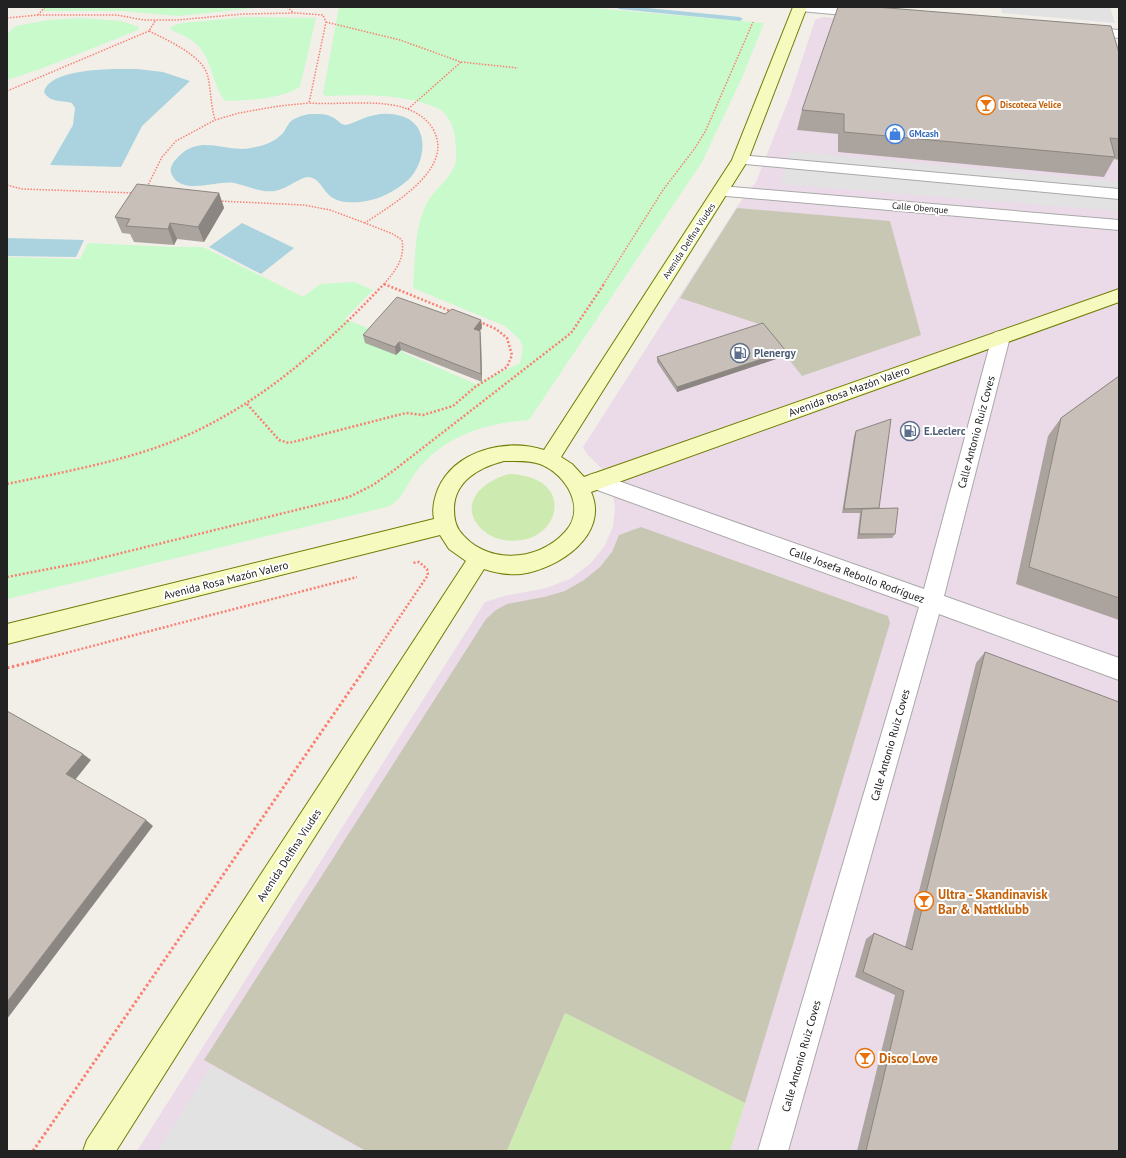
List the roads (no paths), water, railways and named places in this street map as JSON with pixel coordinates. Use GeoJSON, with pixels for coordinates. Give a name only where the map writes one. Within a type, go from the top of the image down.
{"type":"FeatureCollection","features":[{"type":"Feature","properties":{"kind":"main road","name":"Avenida Delfina Viudes"},"geometry":{"type":"LineString","coordinates":[[549,459],[740,160],[799,7]]}},
{"type":"Feature","properties":{"kind":"main road","name":"Avenida Rosa Mazón Valero"},"geometry":{"type":"LineString","coordinates":[[588,484],[1119,295]]}},
{"type":"Feature","properties":{"kind":"main road"},"geometry":{"type":"LineString","coordinates":[[504,453],[527,453],[549,459],[588,484],[581,525],[570,542],[551,556],[528,564],[502,565],[479,559],[464,550],[452,539],[446,525],[443,506],[449,487],[462,471],[481,459],[504,453]]}},
{"type":"Feature","properties":{"kind":"main road","name":"Avenida Rosa Mazón Valero"},"geometry":{"type":"LineString","coordinates":[[7,634],[446,525]]}},
{"type":"Feature","properties":{"kind":"main road","name":"Avenida Delfina Viudes"},"geometry":{"type":"LineString","coordinates":[[98,1151],[479,559]]}},
{"type":"Feature","properties":{"kind":"street"},"geometry":{"type":"LineString","coordinates":[[799,7],[878,14]]}},
{"type":"Feature","properties":{"kind":"street"},"geometry":{"type":"LineString","coordinates":[[1072,30],[1119,34]]}},
{"type":"Feature","properties":{"kind":"street","name":"Calle Obenque"},"geometry":{"type":"LineString","coordinates":[[721,191],[1119,225]]}},
{"type":"Feature","properties":{"kind":"street","name":"Calle Antonio Ruiz Coves"},"geometry":{"type":"LineString","coordinates":[[774,1151],[932,601],[1001,337]]}},
{"type":"Feature","properties":{"kind":"street","name":"Calle Josefa Rebollo Rodríguez"},"geometry":{"type":"LineString","coordinates":[[588,484],[932,601],[1119,669]]}},
{"type":"Feature","properties":{"kind":"lane"},"geometry":{"type":"LineString","coordinates":[[740,160],[1119,194]]}},
{"type":"Feature","properties":{"kind":"water"},"geometry":{"type":"Polygon","coordinates":[[[137,69],[163,72],[190,81],[142,126],[121,167],[50,165],[73,125],[75,108],[72,103],[53,100],[46,96],[44,92],[49,84],[58,78],[85,71],[137,69]]]}},
{"type":"Feature","properties":{"kind":"water"},"geometry":{"type":"Polygon","coordinates":[[[309,114],[328,115],[345,125],[367,117],[381,114],[401,116],[411,120],[421,135],[422,154],[419,164],[408,180],[386,195],[376,199],[354,202],[343,202],[332,198],[315,179],[308,177],[280,190],[270,191],[259,190],[234,183],[201,186],[184,185],[177,181],[172,175],[171,167],[174,162],[179,156],[196,146],[205,145],[241,149],[263,145],[278,138],[292,121],[309,114]]]}},
{"type":"Feature","properties":{"kind":"water"},"geometry":{"type":"Polygon","coordinates":[[[242,223],[294,248],[261,274],[209,247],[242,223]]]}},
{"type":"Feature","properties":{"kind":"water"},"geometry":{"type":"Polygon","coordinates":[[[7,238],[84,240],[76,257],[7,256],[7,238]]]}},
{"type":"Feature","properties":{"kind":"waterway"},"geometry":{"type":"LineString","coordinates":[[619,7],[740,19]]}},
{"type":"Feature","properties":{"kind":"place","name":"Discoteca Velice"},"geometry":{"type":"Point","coordinates":[986,105]}},
{"type":"Feature","properties":{"kind":"place","name":"GMcash"},"geometry":{"type":"Point","coordinates":[895,134]}},
{"type":"Feature","properties":{"kind":"place","name":"Plenergy"},"geometry":{"type":"Point","coordinates":[740,353]}},
{"type":"Feature","properties":{"kind":"place","name":"E.Leclerc"},"geometry":{"type":"Point","coordinates":[910,431]}},
{"type":"Feature","properties":{"kind":"place","name":"Ultra - Skandinavisk Bar & Nattklubb"},"geometry":{"type":"Point","coordinates":[924,901]}},
{"type":"Feature","properties":{"kind":"place","name":"Disco Love"},"geometry":{"type":"Point","coordinates":[865,1058]}}]}
